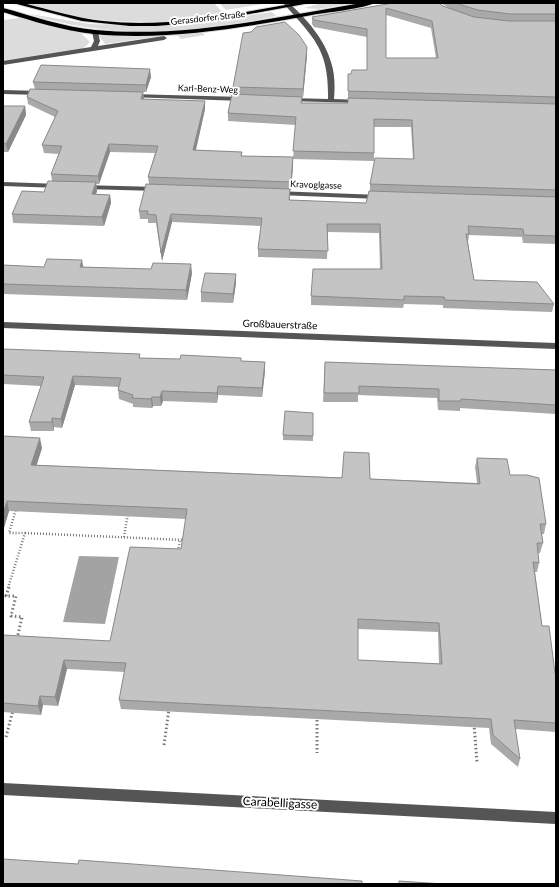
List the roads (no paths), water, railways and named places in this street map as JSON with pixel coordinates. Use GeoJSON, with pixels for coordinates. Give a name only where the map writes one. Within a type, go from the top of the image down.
{"type":"FeatureCollection","features":[{"type":"Feature","properties":{"kind":"main road","name":"Gerasdorfer Straße"},"geometry":{"type":"LineString","coordinates":[[16,3],[104,23],[152,24],[194,21],[288,4],[307,3]]}},
{"type":"Feature","properties":{"kind":"main road","name":"Gerasdorfer Straße"},"geometry":{"type":"LineString","coordinates":[[3,10],[52,24],[95,32],[147,33],[212,28],[371,3]]}},
{"type":"Feature","properties":{"kind":"main road"},"geometry":{"type":"LineString","coordinates":[[3,10],[23,9],[65,20],[104,23]]}},
{"type":"Feature","properties":{"kind":"street"},"geometry":{"type":"LineString","coordinates":[[288,4],[320,43],[329,62],[332,77],[331,101]]}},
{"type":"Feature","properties":{"kind":"street"},"geometry":{"type":"LineString","coordinates":[[93,50],[97,41],[95,32]]}},
{"type":"Feature","properties":{"kind":"street","name":"Gerasdorfer Straße"},"geometry":{"type":"LineString","coordinates":[[3,63],[164,38]]}},
{"type":"Feature","properties":{"kind":"street"},"geometry":{"type":"LineString","coordinates":[[3,92],[50,94]]}},
{"type":"Feature","properties":{"kind":"street","name":"Karl-Benz-Weg"},"geometry":{"type":"LineString","coordinates":[[120,96],[253,99]]}},
{"type":"Feature","properties":{"kind":"street"},"geometry":{"type":"LineString","coordinates":[[284,100],[370,102]]}},
{"type":"Feature","properties":{"kind":"street"},"geometry":{"type":"LineString","coordinates":[[3,184],[169,190]]}},
{"type":"Feature","properties":{"kind":"street","name":"Kravoglgasse"},"geometry":{"type":"LineString","coordinates":[[272,193],[390,197]]}},
{"type":"Feature","properties":{"kind":"street","name":"Großbauerstraße"},"geometry":{"type":"LineString","coordinates":[[3,324],[556,346]]}},
{"type":"Feature","properties":{"kind":"street","name":"Carabelligasse"},"geometry":{"type":"LineString","coordinates":[[3,789],[556,818]]}}]}
